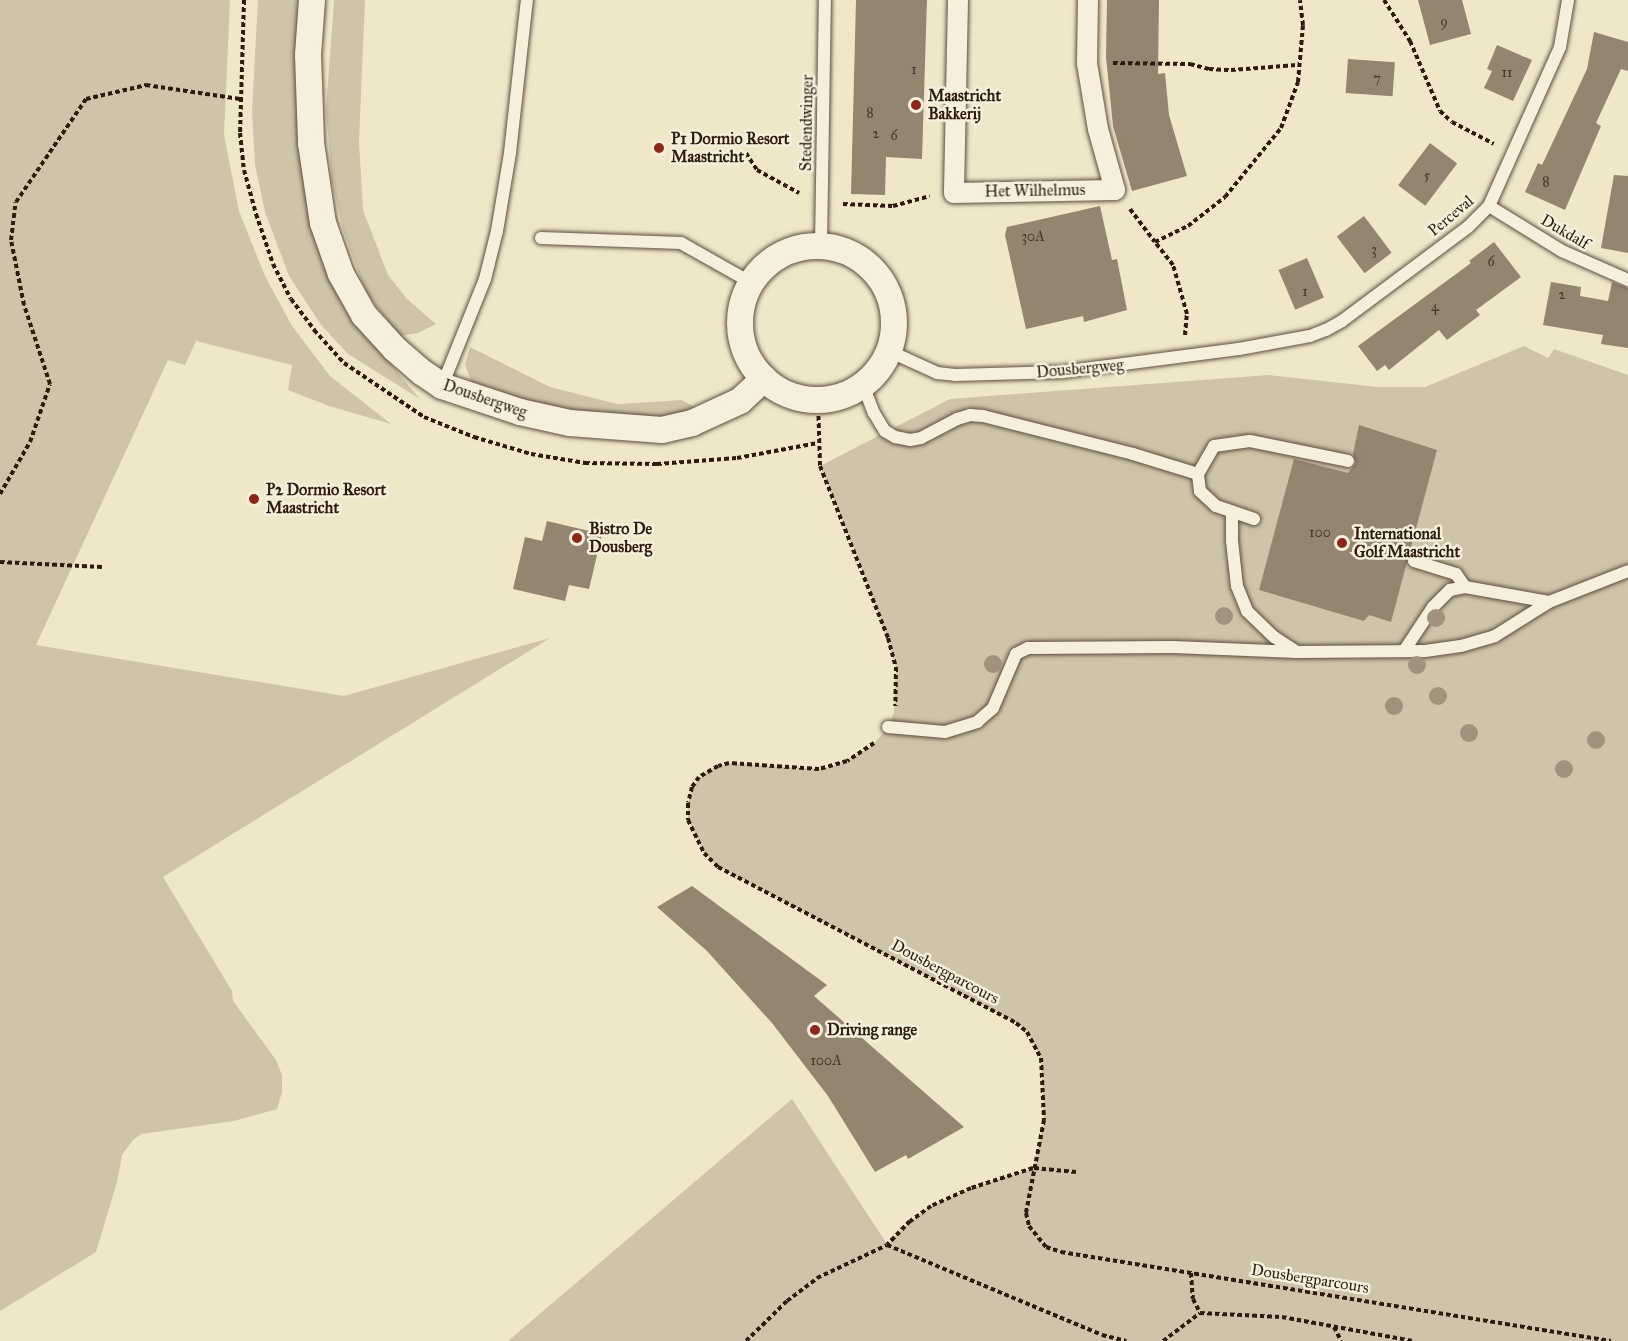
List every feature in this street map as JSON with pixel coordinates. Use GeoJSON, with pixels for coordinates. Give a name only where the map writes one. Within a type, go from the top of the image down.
{"type":"FeatureCollection","features":[{"type":"Feature","properties":{"kind":"street","name":"Dousbergweg"},"geometry":{"type":"LineString","coordinates":[[312,0],[308,55],[311,143],[317,195],[341,274],[364,315],[395,349],[442,386],[520,412],[570,423],[662,430],[692,423],[740,401],[764,379]]}},
{"type":"Feature","properties":{"kind":"street","name":"Het Wilhelmus"},"geometry":{"type":"LineString","coordinates":[[958,0],[954,193],[1115,190]]}},
{"type":"Feature","properties":{"kind":"street"},"geometry":{"type":"LineString","coordinates":[[1088,0],[1087,63],[1098,129],[1115,190]]}},
{"type":"Feature","properties":{"kind":"street"},"geometry":{"type":"LineString","coordinates":[[821,246],[845,251],[866,263],[882,281],[892,311],[894,327],[889,351],[879,370],[863,385],[842,396],[818,401],[799,398],[780,391],[764,379],[752,365],[740,331],[741,312],[750,282],[767,264],[783,254],[802,247],[821,246]]}},
{"type":"Feature","properties":{"kind":"lane"},"geometry":{"type":"LineString","coordinates":[[442,386],[485,279],[497,231],[510,153],[527,0]]}},
{"type":"Feature","properties":{"kind":"lane","name":"Stedendwinger"},"geometry":{"type":"LineString","coordinates":[[821,246],[825,0]]}},
{"type":"Feature","properties":{"kind":"lane","name":"Perceval"},"geometry":{"type":"LineString","coordinates":[[1275,343],[1310,336],[1342,321],[1468,226],[1489,206],[1560,47],[1568,0]]}},
{"type":"Feature","properties":{"kind":"lane","name":"Dukdalf"},"geometry":{"type":"LineString","coordinates":[[1489,206],[1572,256],[1628,280]]}},
{"type":"Feature","properties":{"kind":"lane"},"geometry":{"type":"LineString","coordinates":[[541,238],[681,243],[750,282]]}},
{"type":"Feature","properties":{"kind":"lane","name":"Dousbergweg"},"geometry":{"type":"LineString","coordinates":[[889,351],[937,373],[967,376],[1062,372],[1275,343]]}},
{"type":"Feature","properties":{"kind":"lane"},"geometry":{"type":"LineString","coordinates":[[863,385],[874,413],[885,431],[896,437],[910,440],[921,438],[957,419],[983,416],[1133,454],[1198,474]]}},
{"type":"Feature","properties":{"kind":"lane"},"geometry":{"type":"LineString","coordinates":[[1254,519],[1216,506],[1200,491],[1198,474],[1214,446],[1250,441],[1348,461]]}},
{"type":"Feature","properties":{"kind":"lane"},"geometry":{"type":"LineString","coordinates":[[1232,512],[1232,541],[1237,586],[1247,611],[1274,637],[1297,652]]}},
{"type":"Feature","properties":{"kind":"lane"},"geometry":{"type":"LineString","coordinates":[[1414,561],[1456,574],[1466,587]]}},
{"type":"Feature","properties":{"kind":"lane"},"geometry":{"type":"LineString","coordinates":[[888,727],[945,732],[977,723],[993,708],[1016,654],[1028,648],[1173,646],[1297,652],[1404,651],[1461,646],[1495,636],[1549,602],[1628,572]]}},
{"type":"Feature","properties":{"kind":"lane"},"geometry":{"type":"LineString","coordinates":[[1404,651],[1433,607],[1450,590],[1466,587],[1549,602]]}},
{"type":"Feature","properties":{"kind":"path"},"geometry":{"type":"LineString","coordinates":[[244,0],[240,133],[247,181],[273,264],[291,299],[314,330],[344,363],[424,417]]}},
{"type":"Feature","properties":{"kind":"path"},"geometry":{"type":"LineString","coordinates":[[1155,242],[1188,226],[1225,197],[1281,128],[1298,82],[1297,65],[1303,25],[1300,0]]}},
{"type":"Feature","properties":{"kind":"path"},"geometry":{"type":"LineString","coordinates":[[1384,0],[1410,41],[1440,111],[1452,122],[1512,155]]}},
{"type":"Feature","properties":{"kind":"path"},"geometry":{"type":"LineString","coordinates":[[1087,63],[1190,64],[1209,69],[1231,70],[1297,65]]}},
{"type":"Feature","properties":{"kind":"path"},"geometry":{"type":"LineString","coordinates":[[0,494],[30,442],[50,384],[24,305],[11,240],[16,202],[86,99],[146,85],[240,99]]}},
{"type":"Feature","properties":{"kind":"path"},"geometry":{"type":"LineString","coordinates":[[1115,190],[1173,265],[1187,314],[1184,357]]}},
{"type":"Feature","properties":{"kind":"path"},"geometry":{"type":"LineString","coordinates":[[818,401],[820,466],[870,590],[896,667],[894,712],[888,727]]}},
{"type":"Feature","properties":{"kind":"path"},"geometry":{"type":"LineString","coordinates":[[0,562],[102,567]]}},
{"type":"Feature","properties":{"kind":"path","name":"Dousbergparcours"},"geometry":{"type":"LineString","coordinates":[[888,727],[872,746],[834,766],[819,769],[729,763],[718,766],[699,777],[692,787],[687,803],[688,820],[704,854],[718,867],[1016,1023],[1027,1032],[1041,1058],[1044,1120],[1026,1213],[1029,1227],[1046,1247],[1061,1252],[1611,1341]]}},
{"type":"Feature","properties":{"kind":"path"},"geometry":{"type":"LineString","coordinates":[[746,1341],[787,1301],[817,1278],[887,1245],[910,1221],[931,1206],[971,1188],[1033,1168],[1076,1172]]}},
{"type":"Feature","properties":{"kind":"path"},"geometry":{"type":"LineString","coordinates":[[887,1245],[1102,1335],[1126,1341]]}},
{"type":"Feature","properties":{"kind":"path"},"geometry":{"type":"LineString","coordinates":[[1191,1273],[1192,1299],[1200,1313]]}},
{"type":"Feature","properties":{"kind":"path"},"geometry":{"type":"LineString","coordinates":[[1163,1341],[1200,1313],[1282,1317],[1413,1341]]}},
{"type":"Feature","properties":{"kind":"path"},"geometry":{"type":"LineString","coordinates":[[1334,1327],[1341,1341]]}},
{"type":"Feature","properties":{"kind":"shaded area"},"geometry":{"type":"Polygon","coordinates":[[[0,0],[230,0],[224,135],[239,211],[265,276],[292,326],[330,376],[391,424],[329,406],[288,390],[292,365],[196,341],[185,365],[168,360],[36,645],[344,696],[550,638],[163,877],[232,991],[233,1001],[276,1060],[282,1075],[282,1092],[277,1109],[234,1121],[141,1134],[133,1140],[122,1155],[117,1182],[96,1252],[0,1311],[0,0]]]}},
{"type":"Feature","properties":{"kind":"shaded area"},"geometry":{"type":"Polygon","coordinates":[[[258,0],[298,0],[296,70],[359,326],[420,399],[348,354],[321,325],[289,276],[265,212],[255,165],[252,111],[258,0]]]}},
{"type":"Feature","properties":{"kind":"shaded area"},"geometry":{"type":"Polygon","coordinates":[[[334,0],[365,0],[359,142],[363,210],[388,275],[407,299],[436,324],[418,333],[399,336],[366,292],[343,230],[332,182],[326,110],[334,0]]]}},
{"type":"Feature","properties":{"kind":"shaded area"},"geometry":{"type":"Polygon","coordinates":[[[1524,346],[1548,358],[1554,349],[1628,375],[1628,1341],[508,1341],[792,1099],[887,1244],[910,1221],[931,1206],[971,1188],[1033,1168],[1044,1120],[1041,1058],[1027,1032],[1016,1023],[718,867],[704,853],[688,820],[688,803],[692,787],[708,770],[729,763],[819,769],[834,766],[872,746],[888,727],[894,712],[896,667],[870,590],[820,466],[950,399],[1268,375],[1378,387],[1425,387],[1524,346]]]}},
{"type":"Feature","properties":{"kind":"shaded area"},"geometry":{"type":"Polygon","coordinates":[[[470,347],[550,387],[617,404],[682,400],[698,409],[660,419],[557,411],[472,383],[465,365],[470,347]]]}},
{"type":"Feature","properties":{"kind":"building"},"geometry":{"type":"Polygon","coordinates":[[[856,0],[927,0],[922,159],[886,157],[885,195],[851,194],[856,0]]]}},
{"type":"Feature","properties":{"kind":"building"},"geometry":{"type":"Polygon","coordinates":[[[1107,0],[1159,0],[1158,74],[1165,73],[1169,115],[1187,176],[1132,191],[1113,126],[1106,57],[1107,0]]]}},
{"type":"Feature","properties":{"kind":"building"},"geometry":{"type":"Polygon","coordinates":[[[1418,0],[1462,0],[1471,34],[1430,45],[1418,0]]]}},
{"type":"Feature","properties":{"kind":"building"},"geometry":{"type":"Polygon","coordinates":[[[1594,32],[1628,42],[1628,71],[1621,69],[1596,123],[1601,126],[1565,210],[1525,192],[1538,163],[1542,165],[1587,69],[1594,32]]]}},
{"type":"Feature","properties":{"kind":"building"},"geometry":{"type":"Polygon","coordinates":[[[1497,45],[1532,60],[1513,101],[1484,88],[1492,71],[1487,69],[1497,45]]]}},
{"type":"Feature","properties":{"kind":"building"},"geometry":{"type":"Polygon","coordinates":[[[1348,59],[1395,62],[1393,96],[1346,93],[1348,59]]]}},
{"type":"Feature","properties":{"kind":"building"},"geometry":{"type":"Polygon","coordinates":[[[1430,143],[1457,163],[1425,206],[1398,185],[1430,143]]]}},
{"type":"Feature","properties":{"kind":"building"},"geometry":{"type":"Polygon","coordinates":[[[1614,175],[1628,176],[1628,253],[1601,248],[1614,175]]]}},
{"type":"Feature","properties":{"kind":"building"},"geometry":{"type":"Polygon","coordinates":[[[1100,206],[1112,260],[1117,259],[1127,310],[1084,322],[1083,316],[1026,329],[1005,235],[1007,227],[1100,206]]]}},
{"type":"Feature","properties":{"kind":"building"},"geometry":{"type":"Polygon","coordinates":[[[1364,216],[1392,253],[1365,273],[1337,236],[1364,216]]]}},
{"type":"Feature","properties":{"kind":"building"},"geometry":{"type":"Polygon","coordinates":[[[1494,242],[1521,277],[1476,310],[1480,315],[1447,340],[1439,330],[1389,370],[1385,365],[1377,371],[1358,346],[1471,263],[1469,261],[1494,242]]]}},
{"type":"Feature","properties":{"kind":"building"},"geometry":{"type":"Polygon","coordinates":[[[1307,258],[1324,298],[1295,310],[1278,270],[1307,258]]]}},
{"type":"Feature","properties":{"kind":"building"},"geometry":{"type":"Polygon","coordinates":[[[1551,282],[1581,287],[1580,296],[1608,301],[1612,282],[1628,288],[1628,348],[1601,344],[1603,335],[1543,325],[1551,282]]]}},
{"type":"Feature","properties":{"kind":"building","name":"International Golf Maastricht"},"geometry":{"type":"Polygon","coordinates":[[[1359,425],[1437,450],[1391,622],[1369,615],[1364,621],[1259,590],[1294,459],[1348,473],[1356,463],[1353,454],[1359,425]]]}},
{"type":"Feature","properties":{"kind":"building"},"geometry":{"type":"Polygon","coordinates":[[[547,521],[602,534],[589,589],[569,585],[565,601],[513,589],[525,537],[542,541],[547,521]]]}},
{"type":"Feature","properties":{"kind":"building","name":"Driving range"},"geometry":{"type":"Polygon","coordinates":[[[692,886],[827,985],[814,996],[964,1127],[908,1159],[906,1155],[875,1172],[828,1096],[772,1023],[707,951],[657,907],[692,886]]]}},
{"type":"Feature","properties":{"kind":"place","name":"Maastricht Bakkerij"},"geometry":{"type":"Point","coordinates":[916,105]}},
{"type":"Feature","properties":{"kind":"place","name":"P1 Dormio Resort Maastricht"},"geometry":{"type":"Point","coordinates":[659,148]}},
{"type":"Feature","properties":{"kind":"place","name":"P2 Dormio Resort Maastricht"},"geometry":{"type":"Point","coordinates":[254,499]}},
{"type":"Feature","properties":{"kind":"place","name":"Bistro De Dousberg"},"geometry":{"type":"Point","coordinates":[577,538]}},
{"type":"Feature","properties":{"kind":"place","name":"International Golf Maastricht"},"geometry":{"type":"Point","coordinates":[1342,543]}},
{"type":"Feature","properties":{"kind":"place","name":"Driving range"},"geometry":{"type":"Point","coordinates":[815,1030]}}]}
